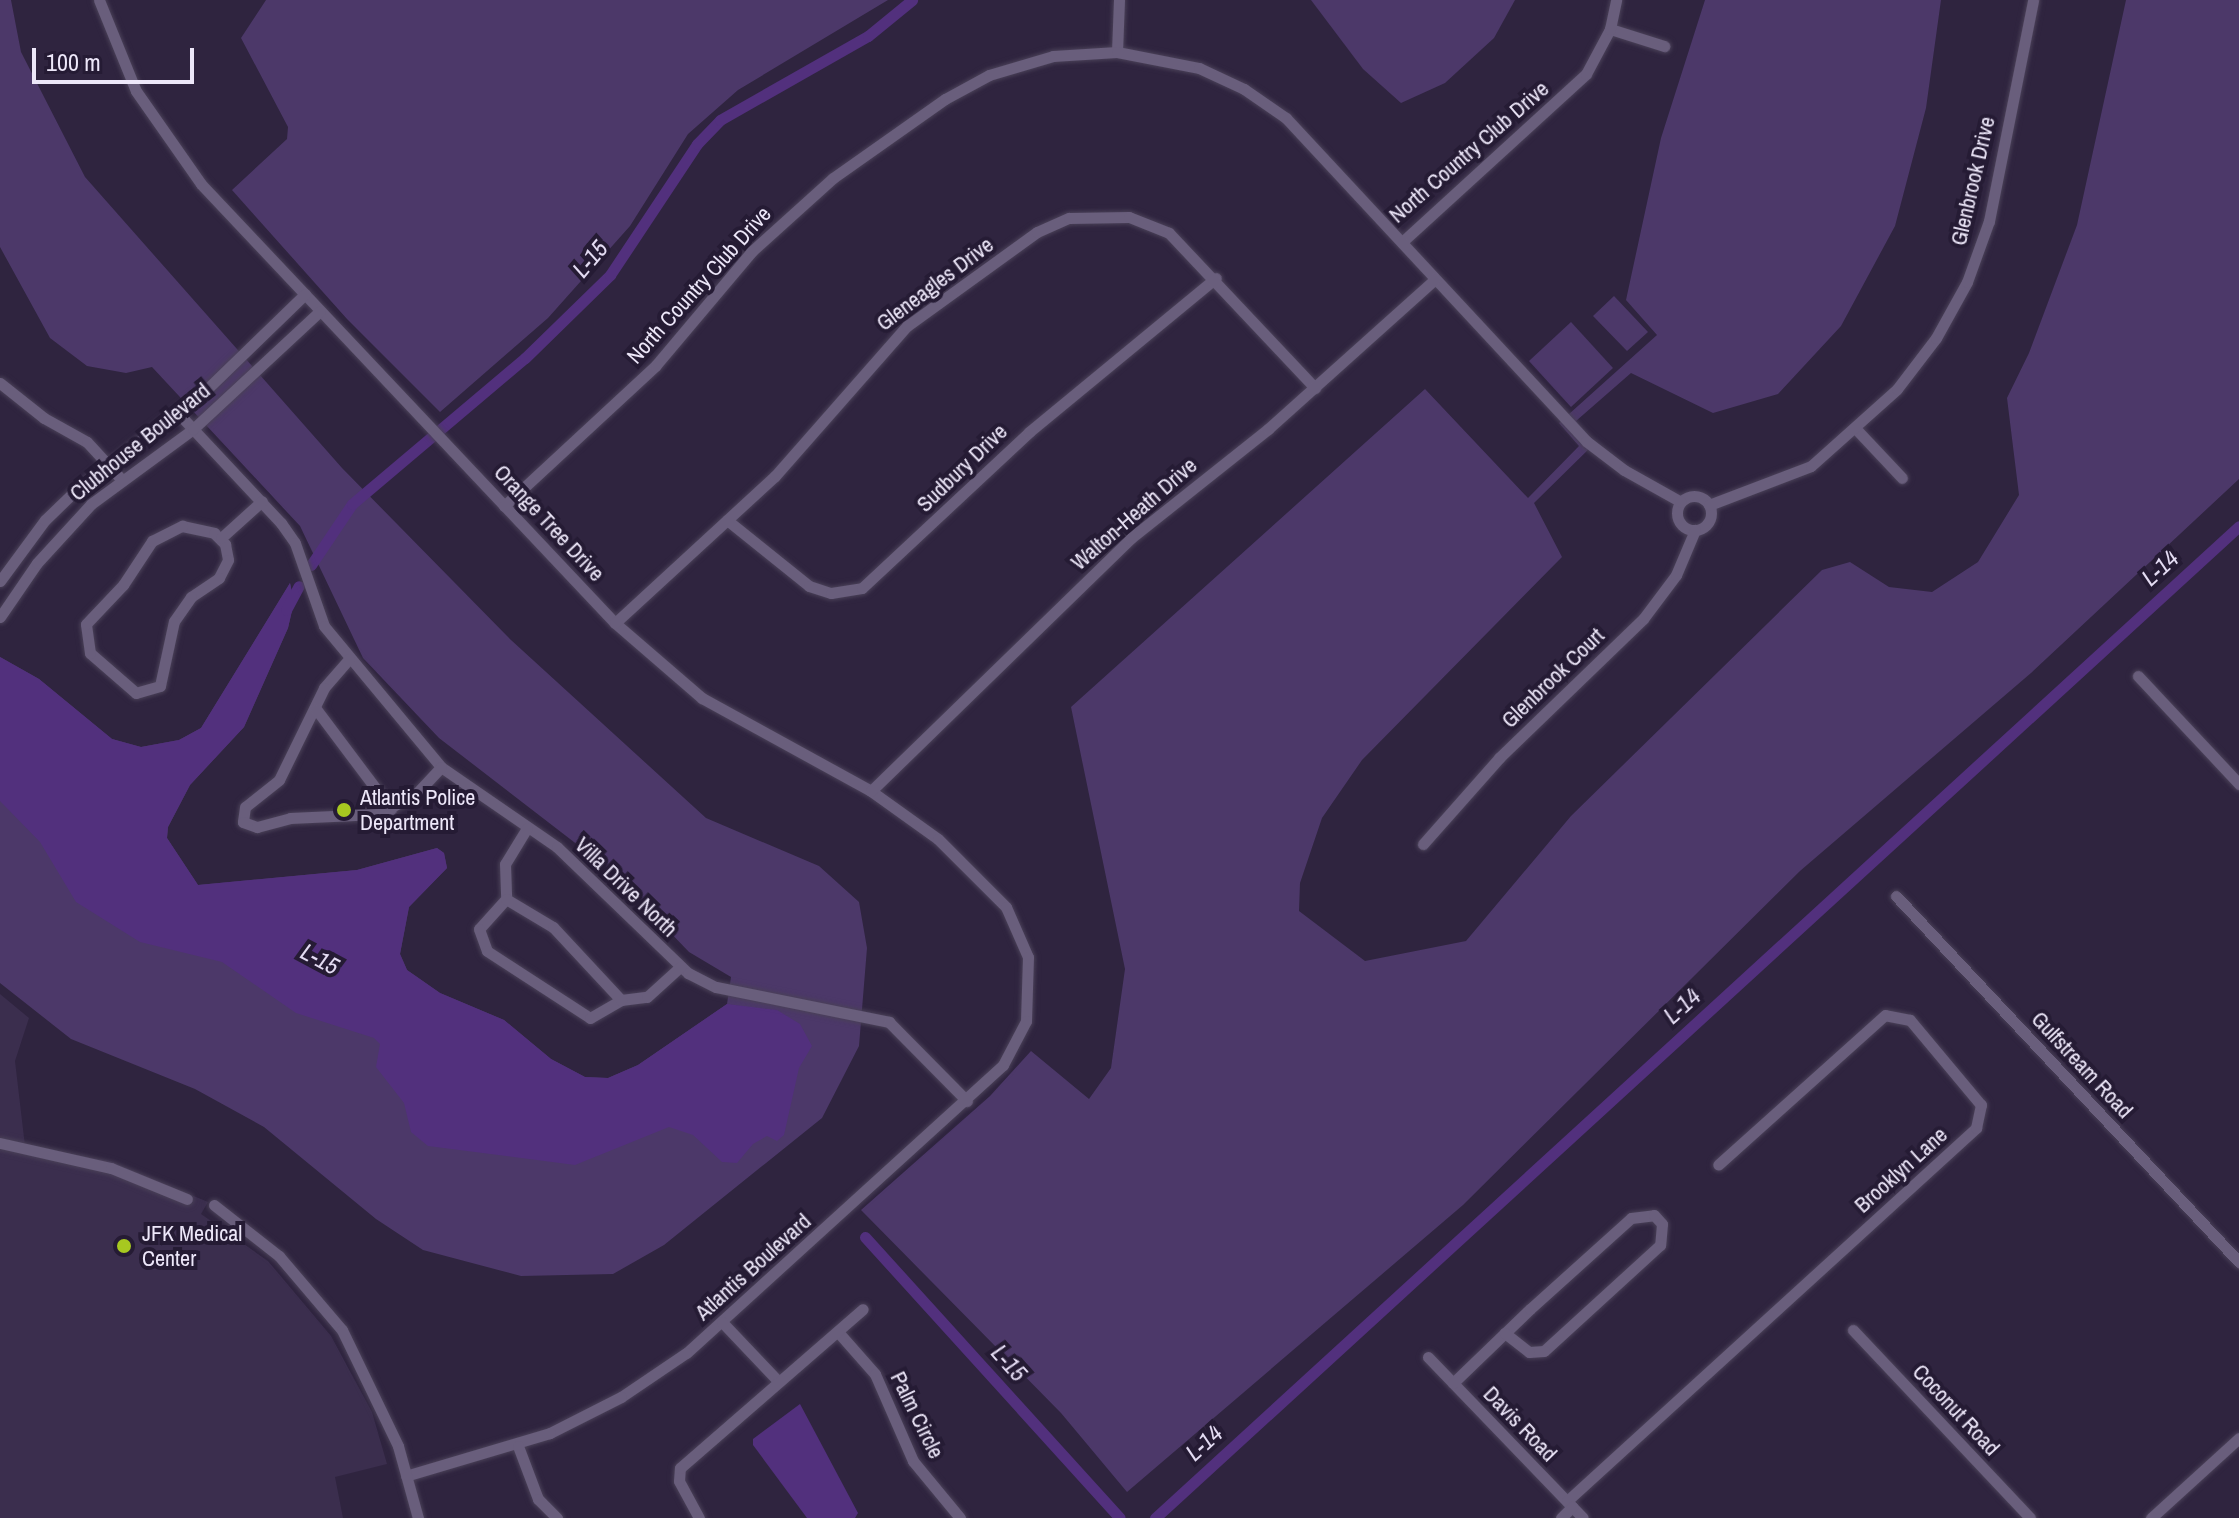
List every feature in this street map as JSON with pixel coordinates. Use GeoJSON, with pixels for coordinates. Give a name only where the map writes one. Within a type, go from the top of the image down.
{"type":"FeatureCollection","features":[{"type":"Feature","properties":{"kind":"street","name":"Orange Tree Drive"},"geometry":{"type":"LineString","coordinates":[[99,0],[136,91],[179,157],[615,623],[671,675],[733,719],[871,791],[938,839],[995,893],[1016,923],[1031,975]]}},
{"type":"Feature","properties":{"kind":"street"},"geometry":{"type":"LineString","coordinates":[[1117,52],[1119,0]]}},
{"type":"Feature","properties":{"kind":"street","name":"North Country Club Drive"},"geometry":{"type":"LineString","coordinates":[[504,506],[656,365],[751,252],[833,178],[945,99],[989,75],[1053,56],[1117,52],[1199,68],[1270,105],[1308,138],[1402,242],[1573,87],[1591,67],[1610,29],[1616,0]]}},
{"type":"Feature","properties":{"kind":"street","name":"Glenbrook Drive"},"geometry":{"type":"LineString","coordinates":[[1402,242],[1586,441],[1624,470],[1681,502],[1694,496],[1709,505],[1790,478],[1856,429],[1917,364],[1967,282],[1995,197],[2033,0]]}},
{"type":"Feature","properties":{"kind":"street"},"geometry":{"type":"LineString","coordinates":[[1610,29],[1664,46]]}},
{"type":"Feature","properties":{"kind":"street","name":"Gleneagles Drive"},"geometry":{"type":"LineString","coordinates":[[615,623],[795,455],[907,326],[1053,224],[1096,214],[1145,222],[1183,244],[1315,388]]}},
{"type":"Feature","properties":{"kind":"street","name":"Sudbury Drive"},"geometry":{"type":"LineString","coordinates":[[727,520],[809,586],[831,593],[862,588],[1040,421],[1216,278]]}},
{"type":"Feature","properties":{"kind":"street","name":"Walton-Heath Drive"},"geometry":{"type":"LineString","coordinates":[[871,791],[1131,538],[1315,388],[1435,279]]}},
{"type":"Feature","properties":{"kind":"street","name":"Clubhouse Boulevard"},"geometry":{"type":"LineString","coordinates":[[0,580],[45,520],[108,464],[178,413],[305,294]]}},
{"type":"Feature","properties":{"kind":"street","name":"Clubhouse Boulevard"},"geometry":{"type":"LineString","coordinates":[[0,617],[58,538],[122,480],[193,429],[320,311]]}},
{"type":"Feature","properties":{"kind":"street"},"geometry":{"type":"LineString","coordinates":[[0,383],[44,418],[87,442],[122,480]]}},
{"type":"Feature","properties":{"kind":"street","name":"Villa Drive North"},"geometry":{"type":"LineString","coordinates":[[178,413],[291,536],[315,611],[349,659],[441,767],[594,880],[680,967],[716,987],[889,1022],[967,1101]]}},
{"type":"Feature","properties":{"kind":"street"},"geometry":{"type":"LineString","coordinates":[[1856,429],[1902,478]]}},
{"type":"Feature","properties":{"kind":"street"},"geometry":{"type":"LineString","coordinates":[[221,538],[262,501]]}},
{"type":"Feature","properties":{"kind":"street"},"geometry":{"type":"LineString","coordinates":[[1681,502],[1678,519],[1695,530],[1708,522],[1709,505]]}},
{"type":"Feature","properties":{"kind":"street"},"geometry":{"type":"LineString","coordinates":[[191,526],[221,538],[228,552],[224,572],[180,611],[167,644],[160,686],[136,693],[90,653],[84,639],[90,617],[123,585],[158,536],[191,526]]}},
{"type":"Feature","properties":{"kind":"street","name":"Glenbrook Court"},"geometry":{"type":"LineString","coordinates":[[1423,844],[1499,758],[1643,619],[1676,575],[1695,530]]}},
{"type":"Feature","properties":{"kind":"street"},"geometry":{"type":"LineString","coordinates":[[349,659],[324,688],[316,709],[299,733],[279,780],[245,807],[243,822],[257,827],[391,809],[415,795],[441,767]]}},
{"type":"Feature","properties":{"kind":"street"},"geometry":{"type":"LineString","coordinates":[[2138,676],[2239,784]]}},
{"type":"Feature","properties":{"kind":"street"},"geometry":{"type":"LineString","coordinates":[[316,709],[391,809]]}},
{"type":"Feature","properties":{"kind":"street"},"geometry":{"type":"LineString","coordinates":[[527,828],[505,864],[506,899],[479,929],[487,951],[553,989],[583,1015],[598,1017],[621,1000],[647,997],[680,967]]}},
{"type":"Feature","properties":{"kind":"street","name":"Gulfstream Road"},"geometry":{"type":"LineString","coordinates":[[1896,896],[2239,1262]]}},
{"type":"Feature","properties":{"kind":"street"},"geometry":{"type":"LineString","coordinates":[[506,899],[553,927],[621,1000]]}},
{"type":"Feature","properties":{"kind":"street","name":"Atlantis Boulevard"},"geometry":{"type":"LineString","coordinates":[[406,1476],[518,1446],[621,1397],[722,1322],[967,1101],[1013,1050],[1026,1021],[1031,975]]}},
{"type":"Feature","properties":{"kind":"street","name":"Brooklyn Lane"},"geometry":{"type":"LineString","coordinates":[[1570,1504],[1976,1128],[1981,1105],[1910,1020],[1885,1015],[1718,1165]]}},
{"type":"Feature","properties":{"kind":"street"},"geometry":{"type":"LineString","coordinates":[[0,1143],[111,1168],[187,1199]]}},
{"type":"Feature","properties":{"kind":"street"},"geometry":{"type":"LineString","coordinates":[[214,1205],[279,1256],[342,1330],[374,1386],[406,1476],[413,1517]]}},
{"type":"Feature","properties":{"kind":"street"},"geometry":{"type":"LineString","coordinates":[[1453,1383],[1505,1333],[1631,1218],[1654,1215],[1662,1224],[1660,1245],[1544,1351],[1529,1352],[1505,1333]]}},
{"type":"Feature","properties":{"kind":"street"},"geometry":{"type":"LineString","coordinates":[[699,1518],[679,1481],[680,1468],[863,1309]]}},
{"type":"Feature","properties":{"kind":"street"},"geometry":{"type":"LineString","coordinates":[[722,1322],[778,1381]]}},
{"type":"Feature","properties":{"kind":"street","name":"Coconut Road"},"geometry":{"type":"LineString","coordinates":[[1853,1330],[2030,1518]]}},
{"type":"Feature","properties":{"kind":"street","name":"Palm Circle"},"geometry":{"type":"LineString","coordinates":[[838,1332],[875,1374],[913,1461],[960,1518]]}},
{"type":"Feature","properties":{"kind":"street","name":"Davis Road"},"geometry":{"type":"LineString","coordinates":[[1428,1357],[1583,1518]]}},
{"type":"Feature","properties":{"kind":"street"},"geometry":{"type":"LineString","coordinates":[[2151,1518],[2239,1438]]}},
{"type":"Feature","properties":{"kind":"street"},"geometry":{"type":"LineString","coordinates":[[518,1446],[538,1499],[557,1518]]}},
{"type":"Feature","properties":{"kind":"street"},"geometry":{"type":"LineString","coordinates":[[1561,1518],[1570,1504]]}},
{"type":"Feature","properties":{"kind":"shaded area"},"geometry":{"type":"Polygon","coordinates":[[[0,0],[11,0],[21,52],[85,177],[342,468],[511,640],[706,818],[819,866],[859,902],[867,948],[859,1046],[822,1118],[664,1245],[613,1274],[521,1276],[423,1250],[376,1219],[264,1127],[195,1089],[71,1039],[0,983],[0,657],[39,679],[112,739],[141,747],[179,740],[201,728],[290,583],[294,602],[288,628],[244,727],[190,785],[168,827],[167,838],[198,885],[357,870],[437,848],[444,853],[447,868],[409,907],[400,954],[407,970],[440,993],[504,1020],[551,1059],[585,1077],[608,1078],[638,1065],[727,1004],[731,977],[689,952],[609,869],[439,738],[363,658],[300,526],[152,367],[126,373],[87,366],[50,338],[0,247],[0,0]]]}},
{"type":"Feature","properties":{"kind":"shaded area"},"geometry":{"type":"Polygon","coordinates":[[[266,0],[888,0],[738,90],[688,134],[630,226],[548,318],[440,412],[347,319],[232,190],[287,139],[288,127],[241,38],[266,0]]]}},
{"type":"Feature","properties":{"kind":"shaded area"},"geometry":{"type":"Polygon","coordinates":[[[1311,0],[1515,0],[1494,38],[1445,83],[1401,103],[1363,69],[1311,0]]]}},
{"type":"Feature","properties":{"kind":"shaded area"},"geometry":{"type":"Polygon","coordinates":[[[1705,0],[1941,0],[1926,108],[1895,226],[1841,326],[1778,394],[1713,413],[1631,373],[1576,421],[1595,443],[1534,503],[1562,557],[1362,760],[1322,818],[1300,883],[1299,911],[1365,961],[1466,941],[1571,816],[1822,570],[1850,562],[1889,587],[1932,592],[1978,562],[2019,495],[2007,398],[2029,353],[2077,225],[2126,0],[2239,0],[2239,479],[2031,673],[1800,871],[1463,1205],[1127,1492],[1061,1413],[861,1210],[990,1096],[1031,1051],[1089,1099],[1111,1068],[1125,969],[1071,707],[1425,389],[1528,498],[1579,446],[1559,423],[1657,335],[1626,300],[1661,138],[1705,0]]]}},
{"type":"Feature","properties":{"kind":"shaded area"},"geometry":{"type":"Polygon","coordinates":[[[1614,296],[1648,332],[1627,351],[1593,316],[1614,296]]]}},
{"type":"Feature","properties":{"kind":"shaded area"},"geometry":{"type":"Polygon","coordinates":[[[1571,322],[1613,368],[1571,407],[1529,361],[1571,322]]]}},
{"type":"Feature","properties":{"kind":"shaded area","name":"JFK Medical Center"},"geometry":{"type":"Polygon","coordinates":[[[0,994],[29,1018],[15,1061],[25,1146],[110,1161],[208,1202],[201,1214],[268,1261],[331,1336],[372,1412],[387,1464],[335,1477],[343,1518],[0,1518],[0,994]]]}},
{"type":"Feature","properties":{"kind":"water"},"geometry":{"type":"Polygon","coordinates":[[[290,583],[294,602],[288,628],[244,727],[190,785],[168,827],[167,838],[198,885],[357,870],[437,848],[444,853],[447,868],[409,907],[400,954],[407,970],[440,993],[504,1020],[551,1059],[585,1077],[608,1078],[638,1065],[727,1004],[777,1010],[800,1024],[812,1046],[799,1068],[784,1135],[777,1141],[767,1136],[753,1144],[737,1163],[722,1162],[693,1135],[669,1127],[575,1165],[428,1146],[411,1132],[404,1103],[376,1067],[380,1044],[374,1038],[296,1013],[222,962],[140,942],[76,902],[40,842],[0,801],[0,657],[39,679],[112,739],[141,747],[179,740],[201,728],[290,583]]]}},
{"type":"Feature","properties":{"kind":"water"},"geometry":{"type":"Polygon","coordinates":[[[800,1404],[858,1513],[855,1518],[807,1518],[753,1445],[753,1439],[800,1404]]]}},
{"type":"Feature","properties":{"kind":"waterway","name":"L-15"},"geometry":{"type":"LineString","coordinates":[[311,565],[352,504],[525,358],[610,275],[697,144],[720,120],[868,36],[912,0]]}},
{"type":"Feature","properties":{"kind":"waterway","name":"L-14"},"geometry":{"type":"LineString","coordinates":[[1155,1518],[2239,526]]}},
{"type":"Feature","properties":{"kind":"waterway","name":"L-15"},"geometry":{"type":"LineString","coordinates":[[286,610],[299,586]]}},
{"type":"Feature","properties":{"kind":"waterway","name":"L-15"},"geometry":{"type":"LineString","coordinates":[[865,1237],[1120,1518]]}},
{"type":"Feature","properties":{"kind":"place","name":"Atlantis Police Department"},"geometry":{"type":"Point","coordinates":[344,810]}},
{"type":"Feature","properties":{"kind":"place","name":"JFK Medical Center"},"geometry":{"type":"Point","coordinates":[124,1246]}}]}
